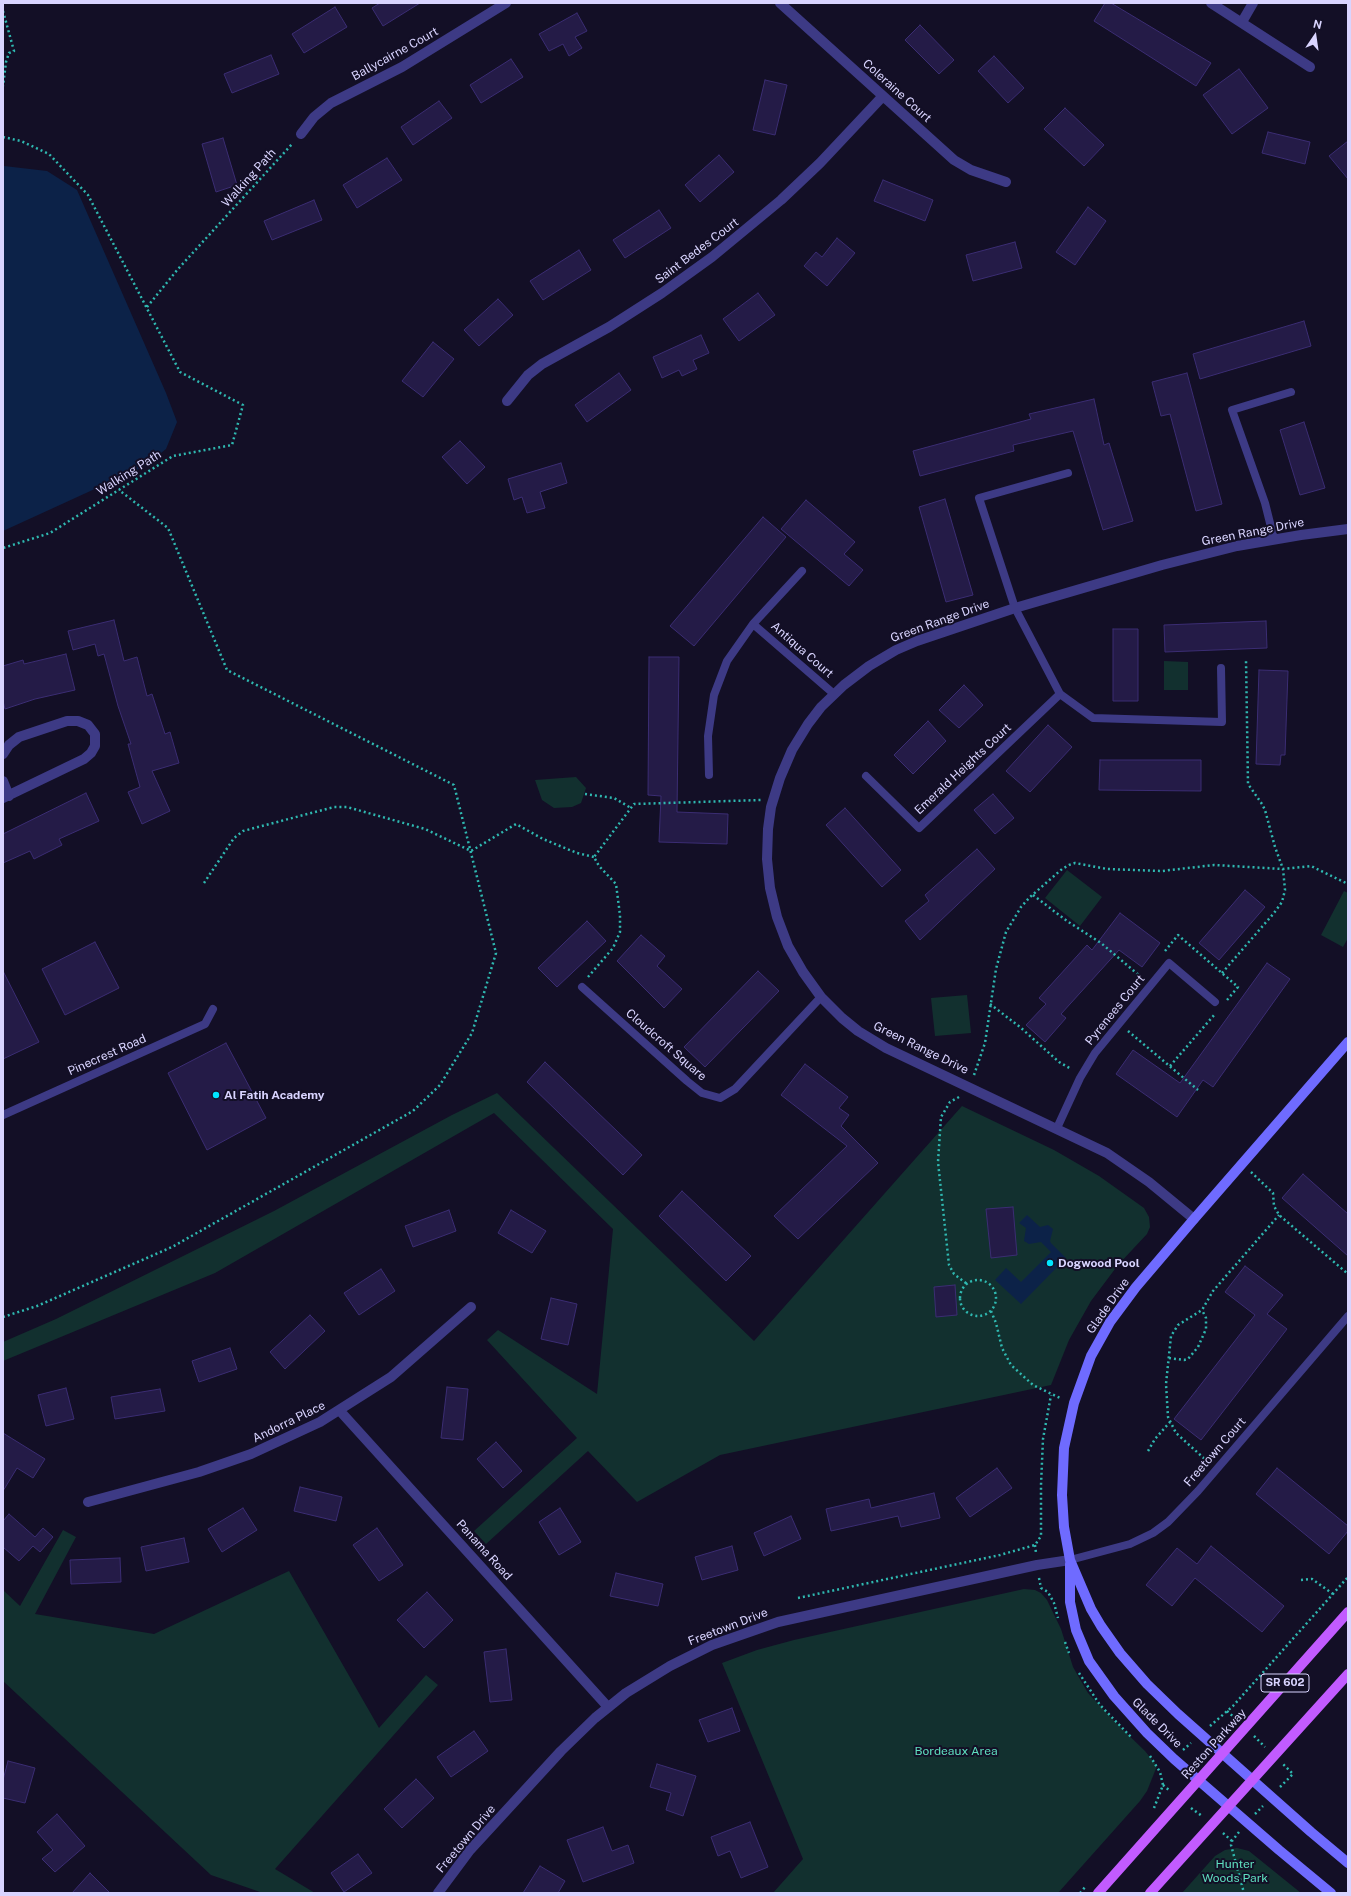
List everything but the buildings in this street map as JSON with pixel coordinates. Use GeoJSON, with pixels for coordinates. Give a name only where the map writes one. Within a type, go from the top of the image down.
{"type":"FeatureCollection","features":[{"type":"Feature","properties":{"kind":"main road","name":"Reston Parkway"},"geometry":{"type":"LineString","coordinates":[[1098,1893],[1348,1612]]}},
{"type":"Feature","properties":{"kind":"main road","name":"SR 602"},"geometry":{"type":"LineString","coordinates":[[1150,1893],[1348,1674]]}},
{"type":"Feature","properties":{"kind":"street","name":"Ballycairne Court"},"geometry":{"type":"LineString","coordinates":[[301,134],[314,117],[331,103],[402,68],[506,3]]}},
{"type":"Feature","properties":{"kind":"street","name":"Coleraine Court"},"geometry":{"type":"LineString","coordinates":[[780,3],[954,160],[971,170],[1006,182]]}},
{"type":"Feature","properties":{"kind":"street"},"geometry":{"type":"LineString","coordinates":[[1211,3],[1310,67]]}},
{"type":"Feature","properties":{"kind":"street"},"geometry":{"type":"LineString","coordinates":[[1242,22],[1253,3]]}},
{"type":"Feature","properties":{"kind":"street","name":"Saint Bedes Court"},"geometry":{"type":"LineString","coordinates":[[507,401],[528,375],[542,364],[609,327],[662,293],[712,257],[781,200],[820,163],[883,96]]}},
{"type":"Feature","properties":{"kind":"street","name":"Green Range Drive"},"geometry":{"type":"LineString","coordinates":[[1194,1219],[1149,1182],[1121,1162],[1057,1128],[886,1048],[858,1031],[842,1018],[821,997],[803,972],[788,946],[774,902],[767,858],[768,829],[773,800],[780,778],[792,750],[808,724],[834,694],[869,666],[896,650],[917,641],[1014,608],[1162,565],[1237,546],[1348,529]]}},
{"type":"Feature","properties":{"kind":"street"},"geometry":{"type":"LineString","coordinates":[[3,754],[9,745],[19,738],[67,721],[78,721],[88,725],[94,734],[95,746],[91,753],[84,759],[6,797],[3,781]]}},
{"type":"Feature","properties":{"kind":"street","name":"Glade Drive"},"geometry":{"type":"LineString","coordinates":[[1331,1893],[1198,1780],[1129,1714],[1101,1680],[1078,1635],[1072,1613],[1069,1593],[1070,1560],[1063,1515],[1062,1477],[1065,1443],[1074,1403],[1091,1356],[1110,1322],[1136,1287],[1348,1042]]}},
{"type":"Feature","properties":{"kind":"street","name":"Andorra Place"},"geometry":{"type":"LineString","coordinates":[[88,1502],[199,1472],[251,1454],[285,1440],[340,1411],[391,1377],[471,1307]]}},
{"type":"Feature","properties":{"kind":"street","name":"Panama Road"},"geometry":{"type":"LineString","coordinates":[[340,1411],[608,1707]]}},
{"type":"Feature","properties":{"kind":"street","name":"Glade Drive"},"geometry":{"type":"LineString","coordinates":[[1070,1560],[1091,1609],[1101,1626],[1120,1653],[1164,1701],[1271,1797],[1348,1863]]}},
{"type":"Feature","properties":{"kind":"street","name":"Freetown Drive"},"geometry":{"type":"LineString","coordinates":[[438,1893],[470,1850],[561,1751],[608,1707],[626,1693],[670,1666],[712,1645],[748,1631],[778,1622],[1037,1565],[1070,1560]]}},
{"type":"Feature","properties":{"kind":"lane"},"geometry":{"type":"LineString","coordinates":[[1274,540],[1265,503],[1232,410],[1291,392]]}},
{"type":"Feature","properties":{"kind":"lane"},"geometry":{"type":"LineString","coordinates":[[1068,473],[979,498],[1014,608],[1060,694],[1093,718],[1222,722],[1221,668]]}},
{"type":"Feature","properties":{"kind":"lane","name":"Antiqua Court"},"geometry":{"type":"LineString","coordinates":[[709,775],[708,736],[714,695],[727,661],[753,624],[802,571]]}},
{"type":"Feature","properties":{"kind":"lane","name":"Antiqua Court"},"geometry":{"type":"LineString","coordinates":[[753,624],[834,694]]}},
{"type":"Feature","properties":{"kind":"lane","name":"Emerald Heights Court"},"geometry":{"type":"LineString","coordinates":[[866,776],[919,828],[1060,694]]}},
{"type":"Feature","properties":{"kind":"lane","name":"Pyrenees Court"},"geometry":{"type":"LineString","coordinates":[[1057,1128],[1082,1075],[1095,1053],[1169,963],[1217,1006]]}},
{"type":"Feature","properties":{"kind":"lane","name":"Cloudcroft Square"},"geometry":{"type":"LineString","coordinates":[[582,987],[687,1081],[702,1093],[720,1098],[735,1089],[821,997]]}},
{"type":"Feature","properties":{"kind":"lane","name":"Pinecrest Road"},"geometry":{"type":"LineString","coordinates":[[3,1115],[204,1024],[213,1009]]}},
{"type":"Feature","properties":{"kind":"lane","name":"Freetown Court"},"geometry":{"type":"LineString","coordinates":[[1070,1560],[1130,1544],[1153,1533],[1172,1519],[1348,1316]]}},
{"type":"Feature","properties":{"kind":"path"},"geometry":{"type":"LineString","coordinates":[[3,11],[14,51],[9,53],[6,62],[3,86]]}},
{"type":"Feature","properties":{"kind":"path","name":"Walking Path"},"geometry":{"type":"LineString","coordinates":[[147,307],[178,269],[301,134]]}},
{"type":"Feature","properties":{"kind":"path","name":"Walking Path"},"geometry":{"type":"LineString","coordinates":[[3,137],[21,141],[49,154],[88,195],[180,372],[243,405],[232,445],[173,456],[50,533],[3,548]]}},
{"type":"Feature","properties":{"kind":"path"},"geometry":{"type":"LineString","coordinates":[[3,1317],[38,1306],[172,1247],[413,1111],[440,1085],[472,1033],[496,953],[454,784],[227,670],[168,528],[119,490]]}},
{"type":"Feature","properties":{"kind":"path"},"geometry":{"type":"LineString","coordinates":[[1224,1004],[1238,987],[1222,973],[1282,902],[1285,882],[1283,869],[1262,804],[1248,784],[1246,660]]}},
{"type":"Feature","properties":{"kind":"path"},"geometry":{"type":"LineString","coordinates":[[585,794],[614,798],[631,808]]}},
{"type":"Feature","properties":{"kind":"path"},"geometry":{"type":"LineString","coordinates":[[594,857],[634,804],[773,800]]}},
{"type":"Feature","properties":{"kind":"path"},"geometry":{"type":"LineString","coordinates":[[204,883],[234,838],[243,831],[334,807],[347,807],[425,829],[470,851]]}},
{"type":"Feature","properties":{"kind":"path"},"geometry":{"type":"LineString","coordinates":[[470,851],[516,824],[543,839],[576,853],[594,857],[599,866],[616,884],[620,915],[620,932],[613,948],[580,985],[582,987]]}},
{"type":"Feature","properties":{"kind":"path"},"geometry":{"type":"LineString","coordinates":[[967,1284],[954,1274],[949,1265],[939,1184],[939,1122],[942,1113],[950,1102],[959,1097],[968,1086],[982,1053],[987,1034],[996,969],[1006,932],[1021,907],[1062,869],[1075,864],[1107,869],[1162,871],[1214,865],[1283,869],[1311,866],[1348,884]]}},
{"type":"Feature","properties":{"kind":"path"},"geometry":{"type":"LineString","coordinates":[[1033,895],[1067,921],[1100,942],[1151,984]]}},
{"type":"Feature","properties":{"kind":"path"},"geometry":{"type":"LineString","coordinates":[[990,1004],[1020,1027],[1059,1062],[1082,1075]]}},
{"type":"Feature","properties":{"kind":"path"},"geometry":{"type":"LineString","coordinates":[[1170,1066],[1217,1006]]}},
{"type":"Feature","properties":{"kind":"path"},"geometry":{"type":"LineString","coordinates":[[1119,1022],[1198,1090]]}},
{"type":"Feature","properties":{"kind":"path"},"geometry":{"type":"LineString","coordinates":[[1242,1164],[1273,1193],[1274,1206],[1279,1214],[1348,1274]]}},
{"type":"Feature","properties":{"kind":"path"},"geometry":{"type":"LineString","coordinates":[[1216,1469],[1182,1439],[1170,1422],[1167,1412],[1166,1393],[1170,1358],[1170,1341],[1173,1330],[1202,1310],[1213,1291],[1279,1214]]}},
{"type":"Feature","properties":{"kind":"path"},"geometry":{"type":"LineString","coordinates":[[980,1280],[992,1286],[996,1299],[991,1311],[979,1316],[973,1315],[966,1311],[960,1297],[967,1284],[980,1280]]}},
{"type":"Feature","properties":{"kind":"path"},"geometry":{"type":"LineString","coordinates":[[1170,1358],[1184,1360],[1188,1359],[1198,1347],[1206,1329],[1206,1318],[1202,1310]]}},
{"type":"Feature","properties":{"kind":"path"},"geometry":{"type":"LineString","coordinates":[[991,1311],[1007,1360],[1025,1379],[1051,1395],[1074,1403]]}},
{"type":"Feature","properties":{"kind":"path"},"geometry":{"type":"LineString","coordinates":[[798,1598],[1000,1555],[1035,1545],[1041,1536],[1043,1439],[1051,1395]]}},
{"type":"Feature","properties":{"kind":"path"},"geometry":{"type":"LineString","coordinates":[[1148,1451],[1155,1439],[1170,1422]]}},
{"type":"Feature","properties":{"kind":"path"},"geometry":{"type":"LineString","coordinates":[[1227,1711],[1348,1577]]}},
{"type":"Feature","properties":{"kind":"path"},"geometry":{"type":"LineString","coordinates":[[1302,1580],[1312,1579],[1332,1594]]}},
{"type":"Feature","properties":{"kind":"path"},"geometry":{"type":"LineString","coordinates":[[1160,1772],[1163,1785],[1232,1841]]}},
{"type":"Feature","properties":{"kind":"path"},"geometry":{"type":"LineString","coordinates":[[1244,1893],[1232,1849],[1232,1841],[1247,1822],[1271,1797]]}},
{"type":"Feature","properties":{"kind":"green space"},"geometry":{"type":"Polygon","coordinates":[[[1164,661],[1188,662],[1188,690],[1164,690],[1164,661]]]}},
{"type":"Feature","properties":{"kind":"green space"},"geometry":{"type":"Polygon","coordinates":[[[576,777],[586,788],[581,803],[572,807],[554,808],[542,800],[535,780],[576,777]]]}},
{"type":"Feature","properties":{"kind":"green space"},"geometry":{"type":"Polygon","coordinates":[[[1067,870],[1102,897],[1080,926],[1045,898],[1067,870]]]}},
{"type":"Feature","properties":{"kind":"green space"},"geometry":{"type":"Polygon","coordinates":[[[1344,891],[1348,893],[1348,938],[1343,947],[1321,935],[1344,891]]]}},
{"type":"Feature","properties":{"kind":"green space"},"geometry":{"type":"Polygon","coordinates":[[[967,995],[971,1033],[935,1036],[931,998],[967,995]]]}},
{"type":"Feature","properties":{"kind":"green space"},"geometry":{"type":"Polygon","coordinates":[[[497,1093],[754,1341],[962,1106],[1054,1150],[1099,1176],[1144,1208],[1149,1217],[1150,1227],[1147,1234],[1118,1265],[1091,1301],[1069,1340],[1051,1385],[720,1455],[637,1502],[588,1451],[486,1544],[474,1531],[577,1438],[487,1340],[498,1330],[597,1394],[613,1229],[494,1113],[215,1273],[3,1361],[3,1342],[56,1319],[274,1211],[452,1115],[497,1093]]]}},
{"type":"Feature","properties":{"kind":"green space"},"geometry":{"type":"Polygon","coordinates":[[[63,1530],[76,1537],[35,1614],[154,1634],[289,1571],[379,1728],[426,1675],[438,1685],[275,1869],[315,1893],[263,1893],[211,1875],[3,1681],[3,1590],[20,1606],[63,1530]]]}},
{"type":"Feature","properties":{"kind":"green space","name":"Bordeaux Area"},"geometry":{"type":"Polygon","coordinates":[[[1024,1589],[1035,1590],[1041,1593],[1047,1600],[1061,1629],[1073,1667],[1088,1693],[1145,1751],[1157,1766],[1147,1791],[1140,1801],[1058,1893],[773,1893],[803,1859],[722,1663],[757,1650],[794,1640],[1024,1589]]]}},
{"type":"Feature","properties":{"kind":"green space","name":"Hunter Woods Park"},"geometry":{"type":"Polygon","coordinates":[[[1237,1848],[1249,1851],[1301,1893],[1182,1893],[1215,1856],[1225,1850],[1237,1848]]]}},
{"type":"Feature","properties":{"kind":"water"},"geometry":{"type":"Polygon","coordinates":[[[4,166],[47,171],[77,190],[166,393],[177,422],[166,449],[145,466],[3,531],[4,166]]]}},
{"type":"Feature","properties":{"kind":"water","name":"Dogwood Pool"},"geometry":{"type":"Polygon","coordinates":[[[1027,1215],[1040,1227],[1048,1225],[1053,1229],[1050,1241],[1066,1258],[1021,1304],[995,1280],[1006,1268],[1021,1282],[1051,1252],[1041,1242],[1029,1244],[1024,1241],[1026,1228],[1019,1223],[1027,1215]]]}},
{"type":"Feature","properties":{"kind":"place","name":"Al Fatih Academy"},"geometry":{"type":"Point","coordinates":[216,1095]}},
{"type":"Feature","properties":{"kind":"place","name":"Dogwood Pool"},"geometry":{"type":"Point","coordinates":[1050,1263]}}]}
